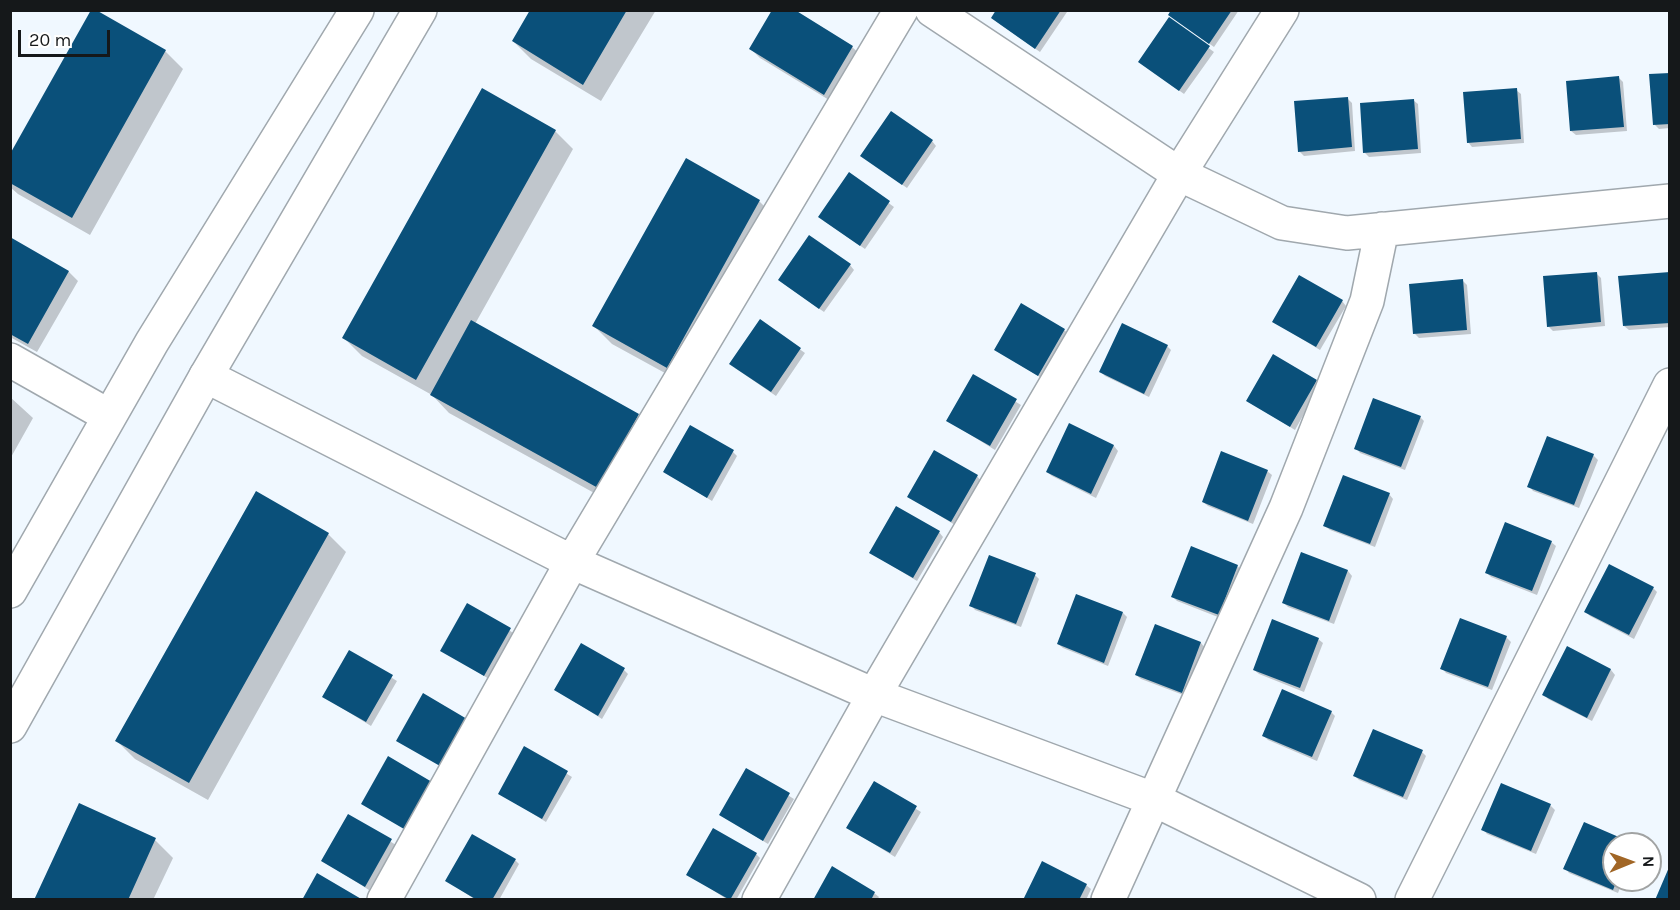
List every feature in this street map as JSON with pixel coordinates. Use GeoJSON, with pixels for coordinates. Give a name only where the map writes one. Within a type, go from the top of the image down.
{"type":"FeatureCollection","features":[{"type":"Feature","properties":{"kind":"street"},"geometry":{"type":"LineString","coordinates":[[10,591],[152,342],[357,10]]}},
{"type":"Feature","properties":{"kind":"street"},"geometry":{"type":"LineString","coordinates":[[10,726],[206,376],[420,10]]}},
{"type":"Feature","properties":{"kind":"street"},"geometry":{"type":"LineString","coordinates":[[384,900],[572,562],[901,10]]}},
{"type":"Feature","properties":{"kind":"street"},"geometry":{"type":"LineString","coordinates":[[932,10],[1179,174],[1282,223],[1347,233],[1670,201]]}},
{"type":"Feature","properties":{"kind":"street"},"geometry":{"type":"LineString","coordinates":[[759,900],[874,695],[1179,174],[1282,10]]}},
{"type":"Feature","properties":{"kind":"street"},"geometry":{"type":"LineString","coordinates":[[1108,900],[1286,508],[1367,301],[1382,229]]}},
{"type":"Feature","properties":{"kind":"street"},"geometry":{"type":"LineString","coordinates":[[10,360],[110,416]]}},
{"type":"Feature","properties":{"kind":"street"},"geometry":{"type":"LineString","coordinates":[[206,376],[572,562],[874,695],[1153,799],[1359,900]]}},
{"type":"Feature","properties":{"kind":"street"},"geometry":{"type":"LineString","coordinates":[[1412,900],[1670,385]]}},
{"type":"Feature","properties":{"kind":"building"},"geometry":{"type":"Polygon","coordinates":[[[91,10],[96,10],[166,50],[72,218],[10,183],[10,154],[91,10]]]}},
{"type":"Feature","properties":{"kind":"building"},"geometry":{"type":"Polygon","coordinates":[[[530,10],[627,10],[583,85],[512,41],[530,10]]]}},
{"type":"Feature","properties":{"kind":"building"},"geometry":{"type":"Polygon","coordinates":[[[772,10],[795,10],[853,46],[824,95],[749,49],[772,10]]]}},
{"type":"Feature","properties":{"kind":"building"},"geometry":{"type":"Polygon","coordinates":[[[996,10],[1061,10],[1035,49],[991,18],[996,10]]]}},
{"type":"Feature","properties":{"kind":"building"},"geometry":{"type":"Polygon","coordinates":[[[1171,10],[1232,10],[1209,44],[1168,15],[1171,10]]]}},
{"type":"Feature","properties":{"kind":"building"},"geometry":{"type":"Polygon","coordinates":[[[1169,17],[1210,46],[1179,91],[1138,62],[1169,17]]]}},
{"type":"Feature","properties":{"kind":"building"},"geometry":{"type":"Polygon","coordinates":[[[1670,73],[1670,124],[1653,125],[1649,74],[1670,73]]]}},
{"type":"Feature","properties":{"kind":"building"},"geometry":{"type":"Polygon","coordinates":[[[1619,76],[1624,127],[1570,131],[1566,81],[1619,76]]]}},
{"type":"Feature","properties":{"kind":"building"},"geometry":{"type":"Polygon","coordinates":[[[482,88],[556,130],[416,380],[342,338],[482,88]]]}},
{"type":"Feature","properties":{"kind":"building"},"geometry":{"type":"Polygon","coordinates":[[[1517,88],[1521,139],[1467,143],[1463,92],[1517,88]]]}},
{"type":"Feature","properties":{"kind":"building"},"geometry":{"type":"Polygon","coordinates":[[[1348,97],[1352,147],[1298,152],[1294,101],[1348,97]]]}},
{"type":"Feature","properties":{"kind":"building"},"geometry":{"type":"Polygon","coordinates":[[[1414,99],[1418,149],[1363,153],[1360,103],[1414,99]]]}},
{"type":"Feature","properties":{"kind":"building"},"geometry":{"type":"Polygon","coordinates":[[[891,111],[933,140],[902,185],[860,156],[891,111]]]}},
{"type":"Feature","properties":{"kind":"building"},"geometry":{"type":"Polygon","coordinates":[[[686,158],[760,200],[667,368],[592,326],[686,158]]]}},
{"type":"Feature","properties":{"kind":"building"},"geometry":{"type":"Polygon","coordinates":[[[849,172],[890,201],[860,246],[818,217],[849,172]]]}},
{"type":"Feature","properties":{"kind":"building"},"geometry":{"type":"Polygon","coordinates":[[[809,235],[851,264],[819,309],[778,280],[809,235]]]}},
{"type":"Feature","properties":{"kind":"building"},"geometry":{"type":"Polygon","coordinates":[[[10,237],[69,271],[28,344],[10,334],[10,237]]]}},
{"type":"Feature","properties":{"kind":"building"},"geometry":{"type":"Polygon","coordinates":[[[1597,272],[1601,322],[1547,327],[1543,276],[1597,272]]]}},
{"type":"Feature","properties":{"kind":"building"},"geometry":{"type":"Polygon","coordinates":[[[1670,272],[1670,323],[1623,326],[1618,276],[1670,272]]]}},
{"type":"Feature","properties":{"kind":"building"},"geometry":{"type":"Polygon","coordinates":[[[1299,275],[1343,300],[1316,347],[1272,322],[1299,275]]]}},
{"type":"Feature","properties":{"kind":"building"},"geometry":{"type":"Polygon","coordinates":[[[1463,279],[1467,330],[1413,334],[1409,284],[1463,279]]]}},
{"type":"Feature","properties":{"kind":"building"},"geometry":{"type":"Polygon","coordinates":[[[1021,303],[1065,329],[1038,376],[994,350],[1021,303]]]}},
{"type":"Feature","properties":{"kind":"building"},"geometry":{"type":"Polygon","coordinates":[[[760,319],[801,348],[771,392],[729,364],[760,319]]]}},
{"type":"Feature","properties":{"kind":"building"},"geometry":{"type":"Polygon","coordinates":[[[471,320],[639,414],[598,488],[430,395],[471,320]]]}},
{"type":"Feature","properties":{"kind":"building"},"geometry":{"type":"Polygon","coordinates":[[[1122,323],[1168,345],[1144,394],[1099,372],[1122,323]]]}},
{"type":"Feature","properties":{"kind":"building"},"geometry":{"type":"Polygon","coordinates":[[[1273,354],[1317,380],[1290,427],[1246,401],[1273,354]]]}},
{"type":"Feature","properties":{"kind":"building"},"geometry":{"type":"Polygon","coordinates":[[[973,374],[1017,399],[990,446],[946,421],[973,374]]]}},
{"type":"Feature","properties":{"kind":"building"},"geometry":{"type":"Polygon","coordinates":[[[1373,398],[1421,416],[1401,467],[1354,449],[1373,398]]]}},
{"type":"Feature","properties":{"kind":"building"},"geometry":{"type":"Polygon","coordinates":[[[1069,423],[1114,445],[1091,494],[1046,472],[1069,423]]]}},
{"type":"Feature","properties":{"kind":"building"},"geometry":{"type":"Polygon","coordinates":[[[690,425],[734,450],[707,498],[663,472],[690,425]]]}},
{"type":"Feature","properties":{"kind":"building"},"geometry":{"type":"Polygon","coordinates":[[[1547,436],[1594,454],[1574,505],[1527,487],[1547,436]]]}},
{"type":"Feature","properties":{"kind":"building"},"geometry":{"type":"Polygon","coordinates":[[[934,450],[978,475],[951,522],[907,497],[934,450]]]}},
{"type":"Feature","properties":{"kind":"building"},"geometry":{"type":"Polygon","coordinates":[[[1221,451],[1268,470],[1248,521],[1202,502],[1221,451]]]}},
{"type":"Feature","properties":{"kind":"building"},"geometry":{"type":"Polygon","coordinates":[[[1343,475],[1390,493],[1370,544],[1323,526],[1343,475]]]}},
{"type":"Feature","properties":{"kind":"building"},"geometry":{"type":"Polygon","coordinates":[[[256,491],[329,533],[189,783],[115,741],[256,491]]]}},
{"type":"Feature","properties":{"kind":"building"},"geometry":{"type":"Polygon","coordinates":[[[896,506],[940,531],[913,578],[869,553],[896,506]]]}},
{"type":"Feature","properties":{"kind":"building"},"geometry":{"type":"Polygon","coordinates":[[[1505,522],[1552,541],[1532,591],[1485,573],[1505,522]]]}},
{"type":"Feature","properties":{"kind":"building"},"geometry":{"type":"Polygon","coordinates":[[[1191,546],[1238,565],[1219,615],[1171,597],[1191,546]]]}},
{"type":"Feature","properties":{"kind":"building"},"geometry":{"type":"Polygon","coordinates":[[[1301,552],[1348,570],[1329,621],[1282,603],[1301,552]]]}},
{"type":"Feature","properties":{"kind":"building"},"geometry":{"type":"Polygon","coordinates":[[[989,555],[1036,573],[1016,624],[969,606],[989,555]]]}},
{"type":"Feature","properties":{"kind":"building"},"geometry":{"type":"Polygon","coordinates":[[[1609,564],[1654,587],[1629,635],[1584,612],[1609,564]]]}},
{"type":"Feature","properties":{"kind":"building"},"geometry":{"type":"Polygon","coordinates":[[[1076,594],[1123,612],[1104,663],[1057,644],[1076,594]]]}},
{"type":"Feature","properties":{"kind":"building"},"geometry":{"type":"Polygon","coordinates":[[[467,603],[511,628],[484,676],[440,651],[467,603]]]}},
{"type":"Feature","properties":{"kind":"building"},"geometry":{"type":"Polygon","coordinates":[[[1460,618],[1507,636],[1488,687],[1440,669],[1460,618]]]}},
{"type":"Feature","properties":{"kind":"building"},"geometry":{"type":"Polygon","coordinates":[[[1272,619],[1319,638],[1300,688],[1253,670],[1272,619]]]}},
{"type":"Feature","properties":{"kind":"building"},"geometry":{"type":"Polygon","coordinates":[[[1155,624],[1201,642],[1182,693],[1135,675],[1155,624]]]}},
{"type":"Feature","properties":{"kind":"building"},"geometry":{"type":"Polygon","coordinates":[[[581,643],[625,668],[598,716],[554,690],[581,643]]]}},
{"type":"Feature","properties":{"kind":"building"},"geometry":{"type":"Polygon","coordinates":[[[1567,646],[1611,669],[1587,718],[1542,695],[1567,646]]]}},
{"type":"Feature","properties":{"kind":"building"},"geometry":{"type":"Polygon","coordinates":[[[349,650],[393,675],[366,722],[322,697],[349,650]]]}},
{"type":"Feature","properties":{"kind":"building"},"geometry":{"type":"Polygon","coordinates":[[[1282,689],[1332,711],[1312,757],[1262,736],[1282,689]]]}},
{"type":"Feature","properties":{"kind":"building"},"geometry":{"type":"Polygon","coordinates":[[[423,693],[467,719],[440,766],[396,741],[423,693]]]}},
{"type":"Feature","properties":{"kind":"building"},"geometry":{"type":"Polygon","coordinates":[[[1373,729],[1423,750],[1403,797],[1353,776],[1373,729]]]}},
{"type":"Feature","properties":{"kind":"building"},"geometry":{"type":"Polygon","coordinates":[[[524,746],[568,771],[542,819],[498,794],[524,746]]]}},
{"type":"Feature","properties":{"kind":"building"},"geometry":{"type":"Polygon","coordinates":[[[388,756],[432,782],[404,829],[361,804],[388,756]]]}},
{"type":"Feature","properties":{"kind":"building"},"geometry":{"type":"Polygon","coordinates":[[[746,768],[790,793],[763,841],[719,815],[746,768]]]}},
{"type":"Feature","properties":{"kind":"building"},"geometry":{"type":"Polygon","coordinates":[[[874,781],[917,806],[890,853],[846,828],[874,781]]]}},
{"type":"Feature","properties":{"kind":"building"},"geometry":{"type":"Polygon","coordinates":[[[1501,783],[1551,804],[1531,851],[1481,830],[1501,783]]]}},
{"type":"Feature","properties":{"kind":"building"},"geometry":{"type":"Polygon","coordinates":[[[79,803],[156,838],[128,900],[34,900],[79,803]]]}},
{"type":"Feature","properties":{"kind":"building"},"geometry":{"type":"Polygon","coordinates":[[[348,814],[392,839],[365,887],[321,861],[348,814]]]}},
{"type":"Feature","properties":{"kind":"building"},"geometry":{"type":"Polygon","coordinates":[[[1584,822],[1607,832],[1602,832],[1602,885],[1563,869],[1584,822]]]}},
{"type":"Feature","properties":{"kind":"building"},"geometry":{"type":"Polygon","coordinates":[[[713,828],[757,853],[730,900],[686,875],[713,828]]]}},
{"type":"Feature","properties":{"kind":"building"},"geometry":{"type":"Polygon","coordinates":[[[472,834],[516,859],[492,900],[477,900],[445,881],[472,834]]]}},
{"type":"Feature","properties":{"kind":"building"},"geometry":{"type":"Polygon","coordinates":[[[1042,861],[1087,884],[1079,900],[1023,900],[1042,861]]]}},
{"type":"Feature","properties":{"kind":"building"},"geometry":{"type":"Polygon","coordinates":[[[1670,865],[1670,900],[1655,900],[1658,892],[1662,892],[1662,884],[1670,865]]]}},
{"type":"Feature","properties":{"kind":"building"},"geometry":{"type":"Polygon","coordinates":[[[832,866],[875,892],[871,900],[813,900],[832,866]]]}},
{"type":"Feature","properties":{"kind":"building"},"geometry":{"type":"Polygon","coordinates":[[[317,873],[363,900],[302,900],[317,873]]]}}]}
